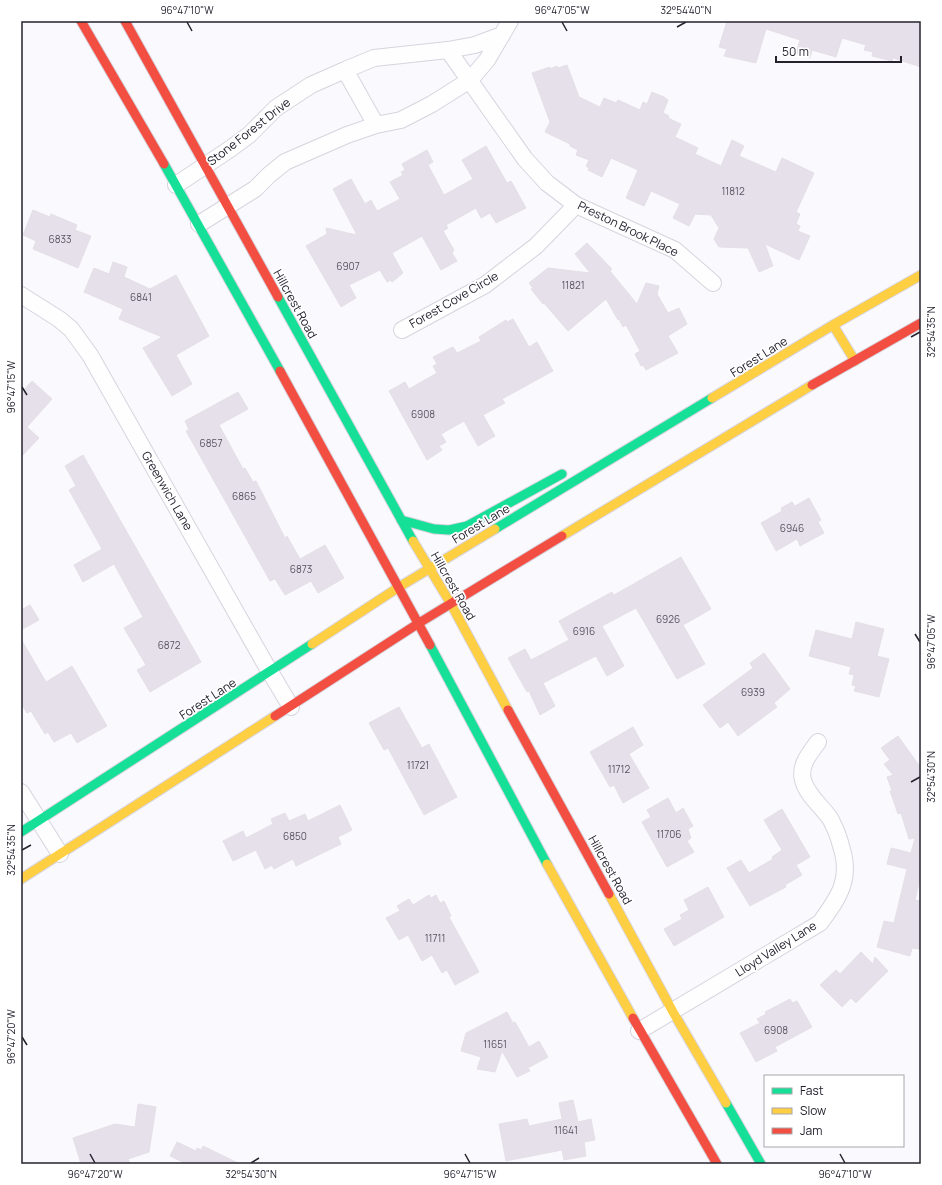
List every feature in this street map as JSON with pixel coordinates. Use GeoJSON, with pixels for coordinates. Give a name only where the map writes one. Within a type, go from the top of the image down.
{"type":"FeatureCollection","features":[{"type":"Feature","properties":{"kind":"main road"},"geometry":{"type":"LineString","coordinates":[[80,21],[199,224],[419,623],[520,816],[639,1031],[717,1164]]}},
{"type":"Feature","properties":{"kind":"main road","name":"Hillcrest Road"},"geometry":{"type":"LineString","coordinates":[[124,21],[401,520],[451,604],[673,1012],[761,1164]]}},
{"type":"Feature","properties":{"kind":"main road","name":"Forest Lane"},"geometry":{"type":"LineString","coordinates":[[21,832],[429,569],[609,462],[833,325],[921,275]]}},
{"type":"Feature","properties":{"kind":"main road"},"geometry":{"type":"LineString","coordinates":[[21,879],[419,623],[786,400],[921,323]]}},
{"type":"Feature","properties":{"kind":"main road"},"geometry":{"type":"LineString","coordinates":[[833,325],[855,361]]}},
{"type":"Feature","properties":{"kind":"main road"},"geometry":{"type":"LineString","coordinates":[[401,520],[438,530],[453,530],[468,526],[559,475],[609,462]]}},
{"type":"Feature","properties":{"kind":"street","name":"Stone Forest Drive"},"geometry":{"type":"LineString","coordinates":[[176,185],[249,135],[276,108],[311,85],[374,58],[448,50],[475,45],[506,28]]}},
{"type":"Feature","properties":{"kind":"street","name":"Stone Forest Drive"},"geometry":{"type":"LineString","coordinates":[[199,224],[255,189],[285,162],[315,148],[376,125],[401,120],[432,104],[470,80],[487,60],[506,28]]}},
{"type":"Feature","properties":{"kind":"street"},"geometry":{"type":"LineString","coordinates":[[448,50],[470,80]]}},
{"type":"Feature","properties":{"kind":"street"},"geometry":{"type":"LineString","coordinates":[[345,70],[376,125]]}},
{"type":"Feature","properties":{"kind":"street","name":"Preston Brook Place"},"geometry":{"type":"LineString","coordinates":[[470,80],[525,159],[547,183],[576,205],[675,250],[713,283]]}},
{"type":"Feature","properties":{"kind":"street","name":"Forest Cove Circle"},"geometry":{"type":"LineString","coordinates":[[402,330],[485,285],[536,246],[576,205]]}},
{"type":"Feature","properties":{"kind":"street","name":"Greenwich Lane"},"geometry":{"type":"LineString","coordinates":[[21,295],[58,319],[71,330],[90,355],[291,706]]}},
{"type":"Feature","properties":{"kind":"street","name":"Lloyd Valley Lane"},"geometry":{"type":"LineString","coordinates":[[639,1031],[820,923],[837,901],[846,879],[846,859],[831,820],[814,800],[802,780],[804,761],[818,742]]}},
{"type":"Feature","properties":{"kind":"street"},"geometry":{"type":"LineString","coordinates":[[21,792],[60,854]]}},
{"type":"Feature","properties":{"kind":"building"},"geometry":{"type":"Polygon","coordinates":[[[727,21],[921,21],[921,67],[893,58],[892,61],[872,56],[873,52],[864,50],[866,45],[842,38],[836,57],[812,50],[810,58],[796,53],[800,40],[766,29],[756,63],[724,56],[727,49],[719,47],[727,21]]]}},
{"type":"Feature","properties":{"kind":"building"},"geometry":{"type":"Polygon","coordinates":[[[567,65],[579,97],[600,107],[604,98],[616,103],[618,100],[640,110],[643,102],[647,104],[652,92],[664,97],[668,100],[663,113],[669,116],[668,118],[681,124],[675,137],[698,148],[695,154],[721,166],[732,140],[744,146],[739,156],[776,172],[782,158],[814,173],[796,212],[800,214],[796,224],[800,226],[798,231],[810,236],[799,260],[765,244],[773,266],[759,272],[748,248],[719,247],[714,239],[719,228],[711,215],[695,214],[689,226],[673,218],[680,204],[651,191],[644,206],[626,198],[638,170],[611,158],[602,177],[588,170],[589,168],[586,166],[589,160],[576,155],[578,150],[570,146],[570,144],[545,132],[550,122],[532,73],[550,67],[550,69],[557,66],[558,68],[567,65]]]}},
{"type":"Feature","properties":{"kind":"building"},"geometry":{"type":"Polygon","coordinates":[[[486,146],[507,183],[511,181],[526,208],[496,223],[490,213],[481,218],[476,208],[446,225],[448,228],[443,231],[454,250],[452,253],[457,261],[441,270],[422,236],[392,253],[403,273],[392,282],[391,280],[387,282],[380,270],[349,285],[356,298],[341,307],[306,246],[327,234],[326,228],[357,235],[333,189],[351,179],[365,204],[371,200],[377,211],[400,199],[390,182],[403,175],[401,172],[405,170],[402,164],[427,150],[433,162],[428,165],[444,195],[473,179],[462,160],[486,146]]]}},
{"type":"Feature","properties":{"kind":"building"},"geometry":{"type":"Polygon","coordinates":[[[33,210],[50,217],[51,214],[77,225],[75,230],[91,236],[78,268],[33,249],[36,241],[23,235],[33,210]]]}},
{"type":"Feature","properties":{"kind":"building"},"geometry":{"type":"Polygon","coordinates":[[[587,243],[612,269],[610,271],[637,304],[646,283],[659,286],[657,294],[668,313],[679,308],[687,324],[668,336],[678,353],[646,370],[643,365],[641,366],[635,354],[640,351],[626,325],[623,327],[606,299],[568,331],[544,303],[543,304],[531,289],[533,288],[529,283],[548,268],[590,273],[575,254],[587,243]]]}},
{"type":"Feature","properties":{"kind":"building"},"geometry":{"type":"Polygon","coordinates":[[[113,262],[127,267],[124,277],[150,289],[176,275],[209,336],[176,355],[192,384],[172,396],[143,348],[162,337],[119,319],[123,309],[84,292],[94,268],[109,274],[113,262]]]}},
{"type":"Feature","properties":{"kind":"building"},"geometry":{"type":"Polygon","coordinates":[[[513,319],[529,347],[537,342],[553,371],[502,399],[505,403],[483,415],[495,436],[478,446],[464,421],[441,434],[446,442],[439,446],[442,450],[427,460],[389,391],[405,382],[409,389],[437,373],[433,366],[437,364],[433,357],[453,347],[457,353],[481,341],[479,337],[506,320],[507,322],[513,319]]]}},
{"type":"Feature","properties":{"kind":"building"},"geometry":{"type":"Polygon","coordinates":[[[32,381],[52,399],[27,427],[39,438],[21,457],[21,393],[32,381]]]}},
{"type":"Feature","properties":{"kind":"building"},"geometry":{"type":"Polygon","coordinates":[[[238,392],[248,409],[219,425],[243,469],[245,468],[253,482],[256,481],[285,538],[287,536],[300,559],[325,545],[344,578],[318,593],[311,581],[285,595],[275,579],[270,581],[186,431],[189,430],[185,421],[238,392]]]}},
{"type":"Feature","properties":{"kind":"building"},"geometry":{"type":"Polygon","coordinates":[[[83,455],[201,662],[150,692],[137,670],[146,665],[124,628],[143,617],[114,564],[83,582],[74,565],[102,549],[69,490],[76,486],[65,466],[83,455]]]}},
{"type":"Feature","properties":{"kind":"building"},"geometry":{"type":"Polygon","coordinates":[[[809,498],[821,520],[818,522],[824,533],[800,546],[797,539],[776,551],[761,523],[782,511],[781,508],[792,502],[795,506],[809,498]]]}},
{"type":"Feature","properties":{"kind":"building"},"geometry":{"type":"Polygon","coordinates":[[[681,557],[711,609],[683,625],[705,664],[677,679],[636,608],[602,626],[624,666],[607,676],[596,656],[543,683],[555,706],[540,715],[529,691],[527,692],[508,658],[525,649],[531,660],[569,640],[559,621],[612,592],[614,595],[681,557]]]}},
{"type":"Feature","properties":{"kind":"building"},"geometry":{"type":"Polygon","coordinates":[[[30,605],[39,620],[21,630],[21,610],[30,605]]]}},
{"type":"Feature","properties":{"kind":"building"},"geometry":{"type":"Polygon","coordinates":[[[856,622],[884,629],[877,656],[889,659],[879,697],[854,691],[856,686],[852,685],[854,675],[849,674],[851,667],[809,656],[816,630],[852,639],[856,622]]]}},
{"type":"Feature","properties":{"kind":"building"},"geometry":{"type":"Polygon","coordinates":[[[21,639],[46,682],[72,666],[107,726],[77,743],[71,733],[54,742],[48,732],[45,734],[31,711],[27,713],[21,703],[21,639]]]}},
{"type":"Feature","properties":{"kind":"building"},"geometry":{"type":"Polygon","coordinates":[[[764,653],[790,689],[774,703],[777,707],[738,736],[728,722],[720,728],[703,705],[753,668],[750,663],[764,653]]]}},
{"type":"Feature","properties":{"kind":"building"},"geometry":{"type":"Polygon","coordinates":[[[399,707],[422,748],[429,744],[457,797],[424,815],[388,748],[384,750],[369,723],[399,707]]]}},
{"type":"Feature","properties":{"kind":"building"},"geometry":{"type":"Polygon","coordinates":[[[633,727],[643,745],[629,754],[649,788],[623,803],[614,785],[610,787],[590,752],[633,727]]]}},
{"type":"Feature","properties":{"kind":"building"},"geometry":{"type":"Polygon","coordinates":[[[898,736],[921,768],[921,874],[915,900],[921,901],[921,942],[919,949],[912,948],[910,956],[877,947],[884,921],[894,923],[907,869],[887,864],[891,848],[911,853],[915,838],[909,839],[901,813],[898,814],[887,777],[893,775],[884,764],[890,760],[881,748],[898,736]]]}},
{"type":"Feature","properties":{"kind":"building"},"geometry":{"type":"Polygon","coordinates":[[[668,798],[676,813],[683,808],[693,826],[688,829],[691,838],[687,841],[694,852],[667,867],[642,822],[651,817],[647,810],[668,798]]]}},
{"type":"Feature","properties":{"kind":"building"},"geometry":{"type":"Polygon","coordinates":[[[340,805],[352,830],[338,837],[341,844],[296,866],[293,859],[274,869],[272,865],[265,869],[256,850],[233,861],[223,841],[243,831],[246,838],[273,824],[271,819],[285,813],[289,821],[305,814],[308,821],[340,805]]]}},
{"type":"Feature","properties":{"kind":"building"},"geometry":{"type":"Polygon","coordinates":[[[782,809],[810,857],[796,865],[802,875],[785,885],[786,887],[750,906],[727,868],[741,860],[749,873],[773,859],[772,857],[782,850],[764,820],[782,809]]]}},
{"type":"Feature","properties":{"kind":"building"},"geometry":{"type":"Polygon","coordinates":[[[708,887],[724,917],[674,946],[664,929],[682,919],[680,915],[689,910],[684,900],[708,887]]]}},
{"type":"Feature","properties":{"kind":"building"},"geometry":{"type":"Polygon","coordinates":[[[429,895],[431,898],[436,895],[440,903],[444,901],[451,916],[449,917],[479,972],[455,985],[447,970],[442,973],[432,955],[422,961],[408,935],[399,940],[386,918],[400,911],[397,906],[409,899],[413,905],[429,895]]]}},
{"type":"Feature","properties":{"kind":"building"},"geometry":{"type":"Polygon","coordinates":[[[861,952],[873,964],[875,957],[888,971],[856,1003],[851,998],[842,1007],[820,985],[836,970],[840,974],[861,952]]]}},
{"type":"Feature","properties":{"kind":"building"},"geometry":{"type":"Polygon","coordinates":[[[790,999],[792,1003],[797,1001],[812,1027],[775,1047],[777,1051],[756,1062],[740,1033],[760,1023],[757,1019],[766,1014],[765,1012],[790,999]]]}},
{"type":"Feature","properties":{"kind":"building"},"geometry":{"type":"Polygon","coordinates":[[[507,1012],[513,1023],[515,1022],[529,1047],[539,1041],[548,1057],[528,1068],[530,1071],[517,1077],[502,1051],[495,1072],[477,1069],[481,1057],[461,1051],[466,1033],[507,1012]]]}},
{"type":"Feature","properties":{"kind":"building"},"geometry":{"type":"Polygon","coordinates":[[[573,1100],[578,1122],[591,1119],[595,1140],[584,1142],[586,1156],[564,1160],[562,1150],[506,1161],[499,1124],[527,1119],[529,1126],[562,1119],[559,1103],[573,1100]]]}},
{"type":"Feature","properties":{"kind":"building"},"geometry":{"type":"Polygon","coordinates":[[[138,1104],[156,1107],[149,1152],[128,1159],[130,1164],[81,1164],[73,1138],[115,1124],[135,1127],[138,1104]]]}},
{"type":"Feature","properties":{"kind":"building"},"geometry":{"type":"Polygon","coordinates":[[[177,1142],[196,1151],[197,1148],[201,1150],[203,1146],[240,1164],[187,1164],[170,1156],[177,1142]]]}},
{"type":"Feature","properties":{"kind":"traffic: fast"},"geometry":{"type":"LineString","coordinates":[[164,164],[280,371]]}},
{"type":"Feature","properties":{"kind":"traffic: fast"},"geometry":{"type":"LineString","coordinates":[[278,297],[413,541]]}},
{"type":"Feature","properties":{"kind":"traffic: fast"},"geometry":{"type":"LineString","coordinates":[[495,529],[712,398]]}},
{"type":"Feature","properties":{"kind":"traffic: fast"},"geometry":{"type":"LineString","coordinates":[[401,520],[434,529],[449,530],[467,526],[562,474]]}},
{"type":"Feature","properties":{"kind":"traffic: fast"},"geometry":{"type":"LineString","coordinates":[[21,832],[312,644]]}},
{"type":"Feature","properties":{"kind":"traffic: fast"},"geometry":{"type":"LineString","coordinates":[[430,645],[547,864]]}},
{"type":"Feature","properties":{"kind":"traffic: fast"},"geometry":{"type":"LineString","coordinates":[[726,1103],[761,1164]]}},
{"type":"Feature","properties":{"kind":"traffic: slow"},"geometry":{"type":"LineString","coordinates":[[712,398],[833,325],[921,275]]}},
{"type":"Feature","properties":{"kind":"traffic: slow"},"geometry":{"type":"LineString","coordinates":[[833,325],[855,361]]}},
{"type":"Feature","properties":{"kind":"traffic: slow"},"geometry":{"type":"LineString","coordinates":[[562,536],[812,385]]}},
{"type":"Feature","properties":{"kind":"traffic: slow"},"geometry":{"type":"LineString","coordinates":[[312,644],[399,587],[495,529]]}},
{"type":"Feature","properties":{"kind":"traffic: slow"},"geometry":{"type":"LineString","coordinates":[[413,541],[451,604],[508,710]]}},
{"type":"Feature","properties":{"kind":"traffic: slow"},"geometry":{"type":"LineString","coordinates":[[21,879],[275,716]]}},
{"type":"Feature","properties":{"kind":"traffic: slow"},"geometry":{"type":"LineString","coordinates":[[547,864],[633,1018]]}},
{"type":"Feature","properties":{"kind":"traffic: slow"},"geometry":{"type":"LineString","coordinates":[[609,894],[673,1012],[726,1103]]}},
{"type":"Feature","properties":{"kind":"traffic: jam"},"geometry":{"type":"LineString","coordinates":[[81,21],[164,164]]}},
{"type":"Feature","properties":{"kind":"traffic: jam"},"geometry":{"type":"LineString","coordinates":[[125,21],[278,297]]}},
{"type":"Feature","properties":{"kind":"traffic: jam"},"geometry":{"type":"LineString","coordinates":[[812,385],[921,323]]}},
{"type":"Feature","properties":{"kind":"traffic: jam"},"geometry":{"type":"LineString","coordinates":[[280,371],[430,645]]}},
{"type":"Feature","properties":{"kind":"traffic: jam"},"geometry":{"type":"LineString","coordinates":[[275,716],[419,623],[562,536]]}},
{"type":"Feature","properties":{"kind":"traffic: jam"},"geometry":{"type":"LineString","coordinates":[[508,710],[609,894]]}},
{"type":"Feature","properties":{"kind":"traffic: jam"},"geometry":{"type":"LineString","coordinates":[[633,1018],[717,1164]]}}]}
